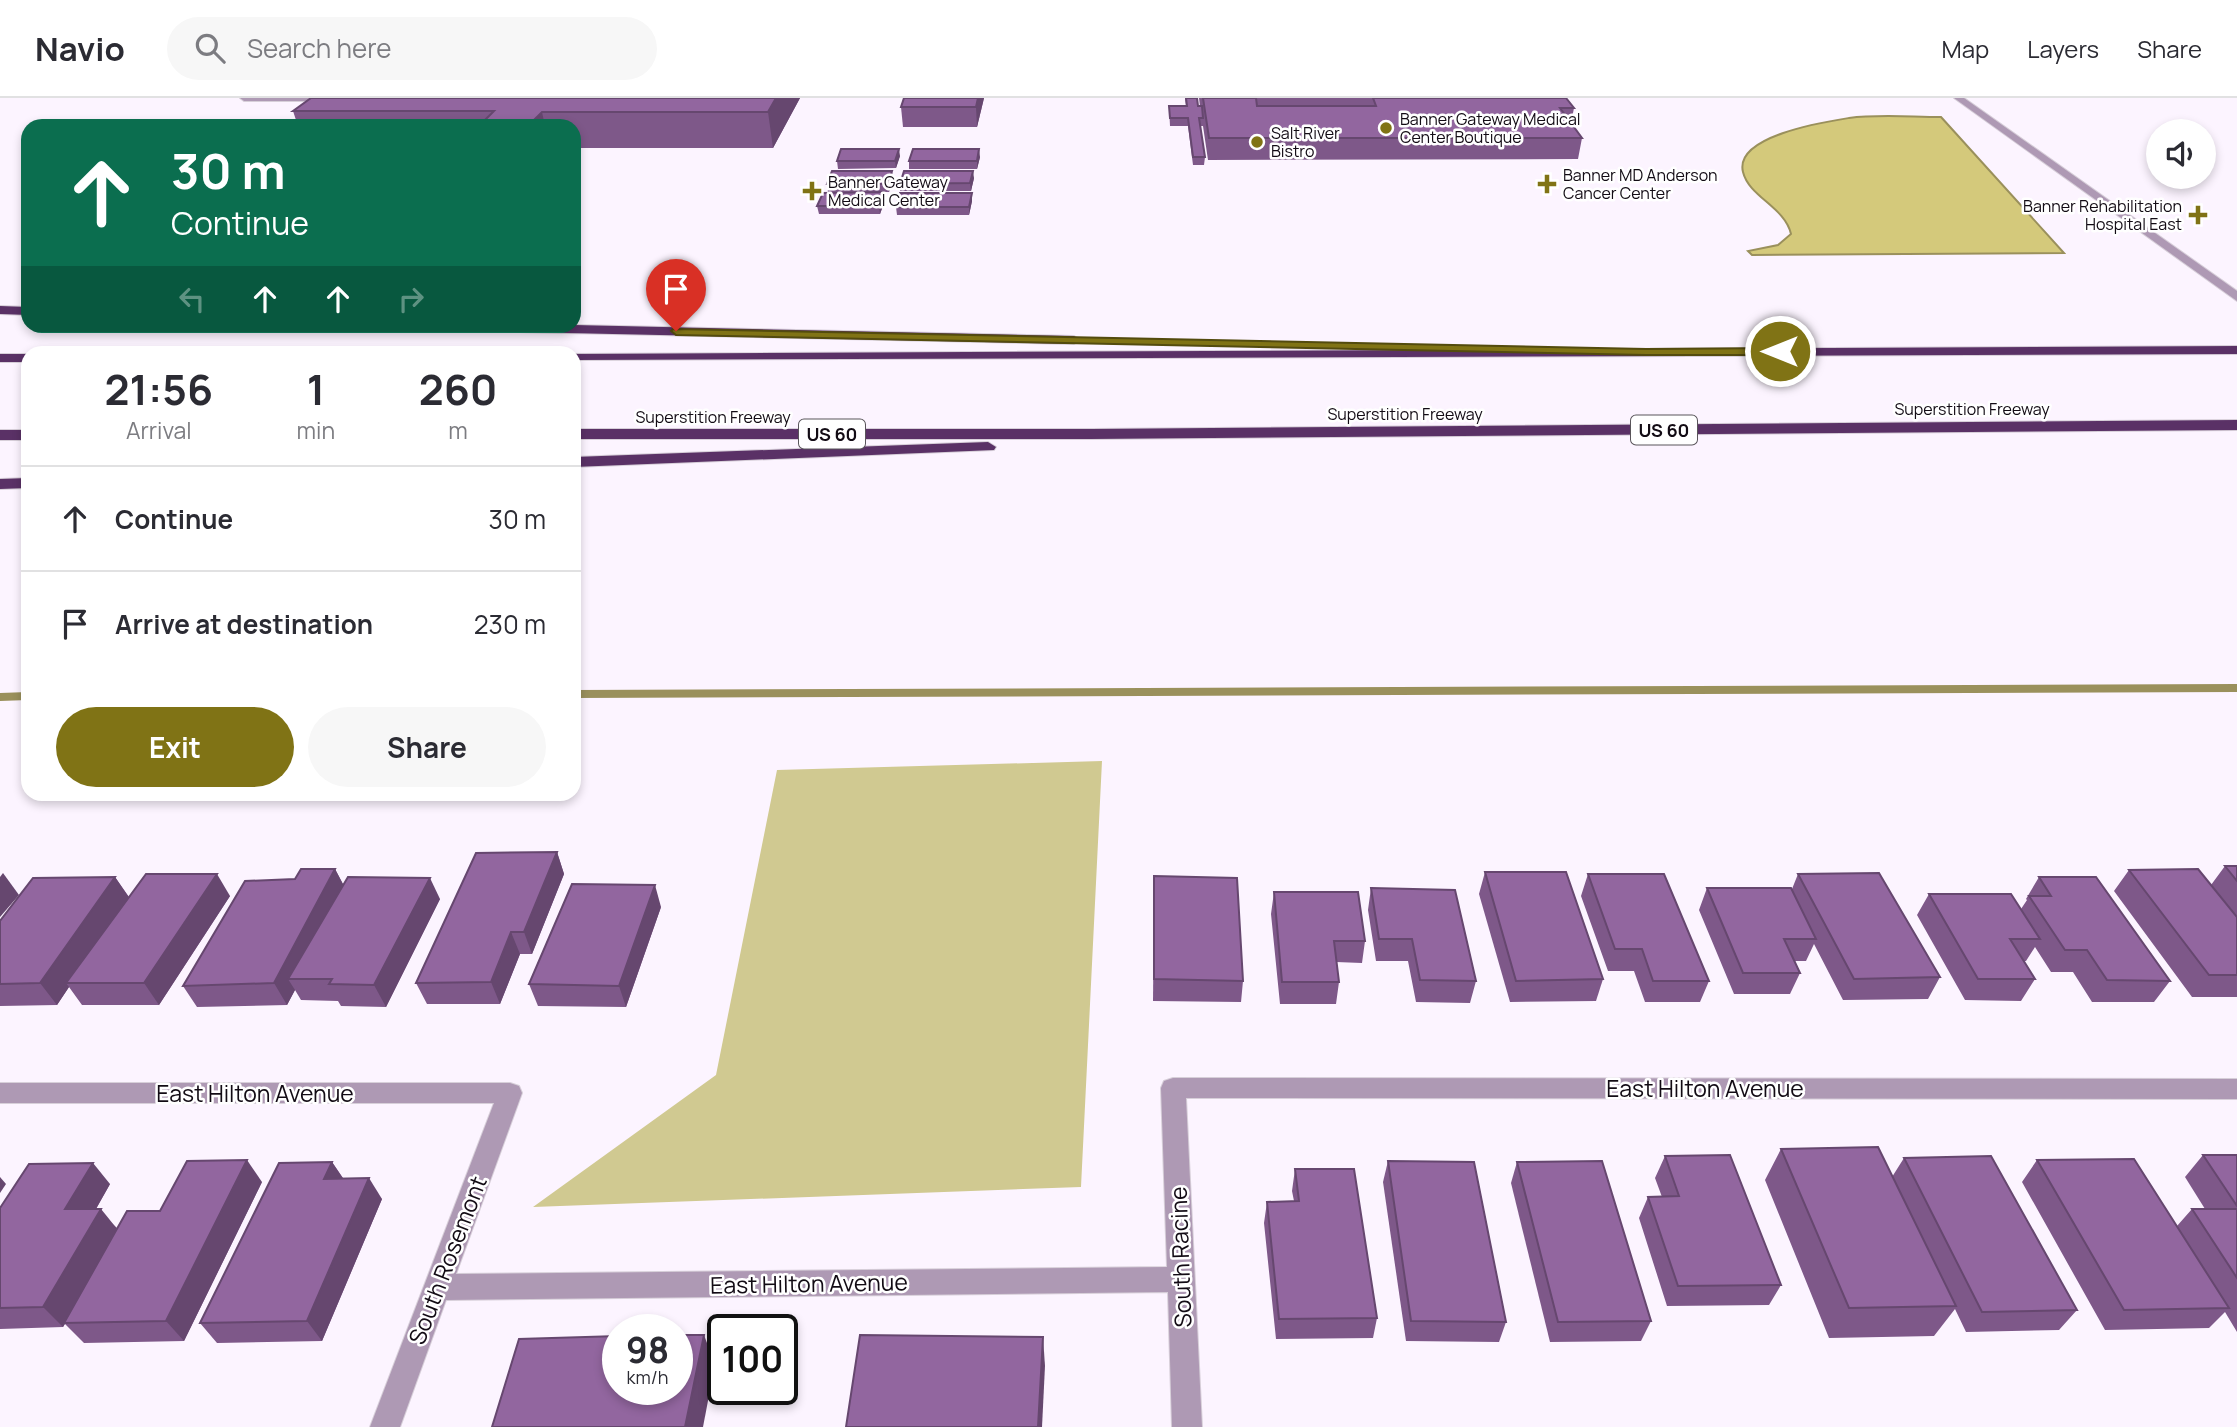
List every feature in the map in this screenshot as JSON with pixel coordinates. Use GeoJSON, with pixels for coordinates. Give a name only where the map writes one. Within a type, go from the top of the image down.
{"type":"FeatureCollection","features":[{"type":"Feature","properties":{"kind":"highway"},"geometry":{"type":"LineString","coordinates":[[0,310],[21,311]]}},
{"type":"Feature","properties":{"kind":"highway"},"geometry":{"type":"LineString","coordinates":[[581,329],[1646,352]]}},
{"type":"Feature","properties":{"kind":"highway"},"geometry":{"type":"LineString","coordinates":[[581,356],[2237,350]]}},
{"type":"Feature","properties":{"kind":"highway"},"geometry":{"type":"LineString","coordinates":[[0,358],[21,358]]}},
{"type":"Feature","properties":{"kind":"highway","name":"Superstition Freeway"},"geometry":{"type":"LineString","coordinates":[[581,434],[1091,434],[2237,425]]}},
{"type":"Feature","properties":{"kind":"highway"},"geometry":{"type":"LineString","coordinates":[[581,462],[1021,446],[1091,434]]}},
{"type":"Feature","properties":{"kind":"highway"},"geometry":{"type":"LineString","coordinates":[[0,435],[21,435]]}},
{"type":"Feature","properties":{"kind":"highway"},"geometry":{"type":"LineString","coordinates":[[0,484],[21,483]]}},
{"type":"Feature","properties":{"kind":"street"},"geometry":{"type":"LineString","coordinates":[[244,98],[338,98]]}},
{"type":"Feature","properties":{"kind":"street"},"geometry":{"type":"LineString","coordinates":[[1958,98],[2237,297]]}},
{"type":"Feature","properties":{"kind":"street","name":"East Hilton Avenue"},"geometry":{"type":"LineString","coordinates":[[1173,1088],[2237,1089]]}},
{"type":"Feature","properties":{"kind":"street","name":"South Racine"},"geometry":{"type":"LineString","coordinates":[[1173,1088],[1187,1427]]}},
{"type":"Feature","properties":{"kind":"street","name":"East Hilton Avenue"},"geometry":{"type":"LineString","coordinates":[[0,1093],[510,1093]]}},
{"type":"Feature","properties":{"kind":"street","name":"South Rosemont"},"geometry":{"type":"LineString","coordinates":[[385,1427],[510,1093]]}},
{"type":"Feature","properties":{"kind":"street","name":"East Hilton Avenue"},"geometry":{"type":"LineString","coordinates":[[437,1287],[1181,1279]]}},
{"type":"Feature","properties":{"kind":"shaded area"},"geometry":{"type":"Polygon","coordinates":[[[1871,116],[1941,117],[2064,253],[1752,255],[1748,251],[1778,245],[1791,234],[1782,216],[1747,181],[1743,172],[1744,160],[1752,149],[1783,133],[1837,120],[1871,116]]]}},
{"type":"Feature","properties":{"kind":"shaded area"},"geometry":{"type":"Polygon","coordinates":[[[1102,761],[1081,1187],[533,1207],[716,1075],[777,770],[1102,761]]]}},
{"type":"Feature","properties":{"kind":"building"},"geometry":{"type":"Polygon","coordinates":[[[311,98],[776,98],[768,112],[542,112],[535,119],[486,119],[494,111],[293,111],[311,98]]]}},
{"type":"Feature","properties":{"kind":"building"},"geometry":{"type":"Polygon","coordinates":[[[904,98],[978,98],[976,107],[901,107],[904,98]]]}},
{"type":"Feature","properties":{"kind":"building"},"geometry":{"type":"Polygon","coordinates":[[[1186,98],[1197,98],[1198,106],[1202,106],[1203,118],[1199,118],[1205,157],[1193,157],[1188,118],[1170,118],[1169,106],[1187,106],[1186,98]]]}},
{"type":"Feature","properties":{"kind":"building"},"geometry":{"type":"Polygon","coordinates":[[[1203,98],[1256,98],[1257,106],[1376,106],[1373,98],[1566,98],[1574,108],[1560,108],[1582,138],[1209,138],[1203,98]]]}},
{"type":"Feature","properties":{"kind":"building"},"geometry":{"type":"Polygon","coordinates":[[[841,149],[899,149],[895,161],[837,161],[841,149]]]}},
{"type":"Feature","properties":{"kind":"building"},"geometry":{"type":"Polygon","coordinates":[[[913,149],[979,149],[977,161],[909,161],[913,149]]]}},
{"type":"Feature","properties":{"kind":"building"},"geometry":{"type":"Polygon","coordinates":[[[832,171],[892,171],[888,184],[827,184],[832,171]]]}},
{"type":"Feature","properties":{"kind":"building"},"geometry":{"type":"Polygon","coordinates":[[[904,171],[973,171],[970,183],[900,184],[904,171]]]}},
{"type":"Feature","properties":{"kind":"building"},"geometry":{"type":"Polygon","coordinates":[[[884,192],[879,206],[817,206],[823,193],[884,192]]]}},
{"type":"Feature","properties":{"kind":"building"},"geometry":{"type":"Polygon","coordinates":[[[900,193],[972,193],[969,207],[896,207],[900,193]]]}},
{"type":"Feature","properties":{"kind":"building"},"geometry":{"type":"Polygon","coordinates":[[[557,852],[524,932],[511,932],[491,982],[416,983],[476,853],[557,852]]]}},
{"type":"Feature","properties":{"kind":"building"},"geometry":{"type":"Polygon","coordinates":[[[2225,866],[2237,866],[2237,881],[2225,866]]]}},
{"type":"Feature","properties":{"kind":"building"},"geometry":{"type":"Polygon","coordinates":[[[301,869],[335,869],[274,983],[183,986],[245,881],[295,879],[301,869]]]}},
{"type":"Feature","properties":{"kind":"building"},"geometry":{"type":"Polygon","coordinates":[[[2198,869],[2237,917],[2237,975],[2209,975],[2129,870],[2198,869]]]}},
{"type":"Feature","properties":{"kind":"building"},"geometry":{"type":"Polygon","coordinates":[[[1485,872],[1566,872],[1603,979],[1516,981],[1485,872]]]}},
{"type":"Feature","properties":{"kind":"building"},"geometry":{"type":"Polygon","coordinates":[[[1879,873],[1940,977],[1854,979],[1798,874],[1879,873]]]}},
{"type":"Feature","properties":{"kind":"building"},"geometry":{"type":"Polygon","coordinates":[[[146,874],[217,874],[144,983],[66,983],[146,874]]]}},
{"type":"Feature","properties":{"kind":"building"},"geometry":{"type":"Polygon","coordinates":[[[1588,874],[1664,874],[1709,981],[1653,981],[1642,949],[1615,949],[1588,874]]]}},
{"type":"Feature","properties":{"kind":"building"},"geometry":{"type":"Polygon","coordinates":[[[1154,876],[1237,878],[1243,981],[1154,979],[1154,876]]]}},
{"type":"Feature","properties":{"kind":"building"},"geometry":{"type":"Polygon","coordinates":[[[115,877],[40,983],[0,984],[0,921],[33,878],[115,877]]]}},
{"type":"Feature","properties":{"kind":"building"},"geometry":{"type":"Polygon","coordinates":[[[348,877],[430,878],[374,985],[329,984],[332,979],[288,979],[348,877]]]}},
{"type":"Feature","properties":{"kind":"building"},"geometry":{"type":"Polygon","coordinates":[[[2039,877],[2096,877],[2170,981],[2107,980],[2087,950],[2065,950],[2029,896],[2051,896],[2039,877]]]}},
{"type":"Feature","properties":{"kind":"building"},"geometry":{"type":"Polygon","coordinates":[[[572,884],[655,885],[619,986],[529,984],[572,884]]]}},
{"type":"Feature","properties":{"kind":"building"},"geometry":{"type":"Polygon","coordinates":[[[1371,888],[1455,890],[1476,981],[1420,980],[1412,939],[1379,939],[1371,888]]]}},
{"type":"Feature","properties":{"kind":"building"},"geometry":{"type":"Polygon","coordinates":[[[1707,888],[1791,888],[1816,939],[1784,939],[1800,973],[1743,973],[1707,888]]]}},
{"type":"Feature","properties":{"kind":"building"},"geometry":{"type":"Polygon","coordinates":[[[1274,892],[1358,892],[1365,941],[1334,941],[1339,982],[1282,982],[1274,892]]]}},
{"type":"Feature","properties":{"kind":"building"},"geometry":{"type":"Polygon","coordinates":[[[1929,894],[2011,894],[2040,939],[2010,939],[2035,979],[1978,979],[1929,894]]]}},
{"type":"Feature","properties":{"kind":"building"},"geometry":{"type":"Polygon","coordinates":[[[1878,1147],[1956,1306],[1849,1308],[1781,1149],[1878,1147]]]}},
{"type":"Feature","properties":{"kind":"building"},"geometry":{"type":"Polygon","coordinates":[[[1730,1155],[1781,1285],[1678,1286],[1648,1197],[1679,1196],[1665,1156],[1730,1155]]]}},
{"type":"Feature","properties":{"kind":"building"},"geometry":{"type":"Polygon","coordinates":[[[2203,1155],[2237,1155],[2237,1206],[2203,1155]]]}},
{"type":"Feature","properties":{"kind":"building"},"geometry":{"type":"Polygon","coordinates":[[[1991,1156],[2077,1310],[1982,1312],[1904,1158],[1991,1156]]]}},
{"type":"Feature","properties":{"kind":"building"},"geometry":{"type":"Polygon","coordinates":[[[2134,1159],[2229,1308],[2124,1310],[2037,1160],[2134,1159]]]}},
{"type":"Feature","properties":{"kind":"building"},"geometry":{"type":"Polygon","coordinates":[[[247,1160],[166,1321],[64,1323],[127,1211],[160,1211],[187,1161],[247,1160]]]}},
{"type":"Feature","properties":{"kind":"building"},"geometry":{"type":"Polygon","coordinates":[[[1388,1161],[1474,1162],[1506,1322],[1411,1321],[1388,1161]]]}},
{"type":"Feature","properties":{"kind":"building"},"geometry":{"type":"Polygon","coordinates":[[[1602,1161],[1651,1321],[1558,1322],[1517,1162],[1602,1161]]]}},
{"type":"Feature","properties":{"kind":"building"},"geometry":{"type":"Polygon","coordinates":[[[332,1162],[324,1179],[369,1178],[307,1321],[200,1323],[279,1163],[332,1162]]]}},
{"type":"Feature","properties":{"kind":"building"},"geometry":{"type":"Polygon","coordinates":[[[93,1163],[65,1209],[101,1209],[43,1307],[0,1308],[0,1208],[29,1164],[93,1163]]]}},
{"type":"Feature","properties":{"kind":"building"},"geometry":{"type":"Polygon","coordinates":[[[1295,1169],[1354,1169],[1377,1318],[1279,1319],[1267,1202],[1299,1201],[1295,1169]]]}},
{"type":"Feature","properties":{"kind":"building"},"geometry":{"type":"Polygon","coordinates":[[[2192,1209],[2237,1209],[2237,1278],[2192,1209]]]}},
{"type":"Feature","properties":{"kind":"building"},"geometry":{"type":"Polygon","coordinates":[[[693,1335],[704,1335],[693,1388],[693,1335]]]}},
{"type":"Feature","properties":{"kind":"building"},"geometry":{"type":"Polygon","coordinates":[[[860,1335],[1043,1337],[1038,1427],[846,1427],[860,1335]]]}},
{"type":"Feature","properties":{"kind":"building"},"geometry":{"type":"Polygon","coordinates":[[[602,1336],[602,1405],[690,1405],[685,1427],[492,1427],[519,1339],[602,1336]]]}},
{"type":"Feature","properties":{"kind":"waterway"},"geometry":{"type":"LineString","coordinates":[[581,694],[2237,688]]}},
{"type":"Feature","properties":{"kind":"waterway"},"geometry":{"type":"LineString","coordinates":[[0,697],[21,696]]}},
{"type":"Feature","properties":{"kind":"place","name":"Banner Gateway Medical Center Boutique"},"geometry":{"type":"Point","coordinates":[1386,128]}},
{"type":"Feature","properties":{"kind":"place","name":"Salt River Bistro"},"geometry":{"type":"Point","coordinates":[1257,142]}},
{"type":"Feature","properties":{"kind":"place","name":"Banner MD Anderson Cancer Center"},"geometry":{"type":"Point","coordinates":[1547,184]}},
{"type":"Feature","properties":{"kind":"place","name":"Banner Gateway Medical Center"},"geometry":{"type":"Point","coordinates":[812,191]}},
{"type":"Feature","properties":{"kind":"place","name":"Banner Rehabilitation Hospital East"},"geometry":{"type":"Point","coordinates":[2198,215]}},
{"type":"Feature","properties":{"kind":"route"},"geometry":{"type":"LineString","coordinates":[[676,331],[1646,352],[1780,351]]}}]}
